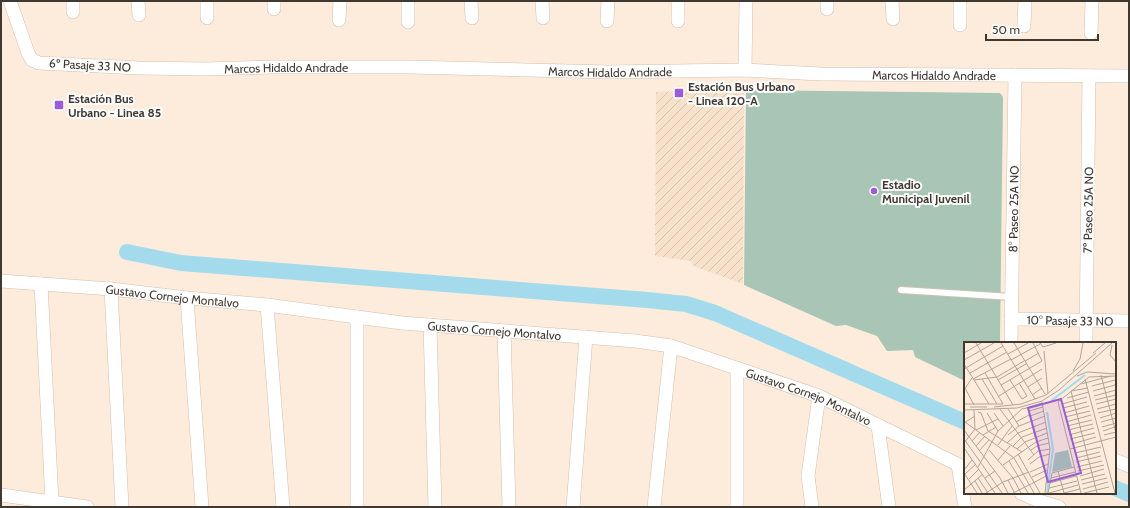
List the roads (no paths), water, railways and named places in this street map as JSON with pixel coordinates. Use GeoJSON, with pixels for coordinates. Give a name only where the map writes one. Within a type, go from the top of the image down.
{"type":"FeatureCollection","features":[{"type":"Feature","properties":{"kind":"street","name":"6º Pasaje 33 NO"},"geometry":{"type":"LineString","coordinates":[[10,1],[28,53],[32,60],[38,63],[139,68]]}},
{"type":"Feature","properties":{"kind":"street"},"geometry":{"type":"LineString","coordinates":[[138,1],[139,15]]}},
{"type":"Feature","properties":{"kind":"street"},"geometry":{"type":"LineString","coordinates":[[207,1],[207,18]]}},
{"type":"Feature","properties":{"kind":"street"},"geometry":{"type":"LineString","coordinates":[[339,20],[340,1]]}},
{"type":"Feature","properties":{"kind":"street"},"geometry":{"type":"LineString","coordinates":[[408,1],[408,22]]}},
{"type":"Feature","properties":{"kind":"street"},"geometry":{"type":"LineString","coordinates":[[471,1],[472,18]]}},
{"type":"Feature","properties":{"kind":"street"},"geometry":{"type":"LineString","coordinates":[[542,1],[543,18]]}},
{"type":"Feature","properties":{"kind":"street"},"geometry":{"type":"LineString","coordinates":[[607,20],[608,1]]}},
{"type":"Feature","properties":{"kind":"street"},"geometry":{"type":"LineString","coordinates":[[678,1],[678,21]]}},
{"type":"Feature","properties":{"kind":"street"},"geometry":{"type":"LineString","coordinates":[[745,70],[746,1]]}},
{"type":"Feature","properties":{"kind":"street"},"geometry":{"type":"LineString","coordinates":[[892,1],[892,19]]}},
{"type":"Feature","properties":{"kind":"street"},"geometry":{"type":"LineString","coordinates":[[960,1],[960,25]]}},
{"type":"Feature","properties":{"kind":"street"},"geometry":{"type":"LineString","coordinates":[[1024,26],[1025,1]]}},
{"type":"Feature","properties":{"kind":"street"},"geometry":{"type":"LineString","coordinates":[[1091,33],[1092,1]]}},
{"type":"Feature","properties":{"kind":"street","name":"Marcos Hidaldo Andrade"},"geometry":{"type":"LineString","coordinates":[[139,68],[409,68],[608,72],[745,70],[821,74],[1129,76]]}},
{"type":"Feature","properties":{"kind":"street","name":"8° Paseo 25A NO"},"geometry":{"type":"LineString","coordinates":[[1011,342],[1016,75]]}},
{"type":"Feature","properties":{"kind":"street","name":"7º Paseo 25A NO"},"geometry":{"type":"LineString","coordinates":[[1086,342],[1089,76]]}},
{"type":"Feature","properties":{"kind":"street","name":"Gustavo Cornejo Montalvo"},"geometry":{"type":"LineString","coordinates":[[1,281],[111,289],[267,305],[402,323],[635,341],[671,346],[819,396],[961,467]]}},
{"type":"Feature","properties":{"kind":"street"},"geometry":{"type":"LineString","coordinates":[[41,284],[52,502]]}},
{"type":"Feature","properties":{"kind":"street"},"geometry":{"type":"LineString","coordinates":[[111,289],[122,507]]}},
{"type":"Feature","properties":{"kind":"street"},"geometry":{"type":"LineString","coordinates":[[187,298],[202,507]]}},
{"type":"Feature","properties":{"kind":"street"},"geometry":{"type":"LineString","coordinates":[[267,305],[284,507]]}},
{"type":"Feature","properties":{"kind":"street"},"geometry":{"type":"LineString","coordinates":[[357,317],[357,507]]}},
{"type":"Feature","properties":{"kind":"street","name":"10° Pasaje 33 NO"},"geometry":{"type":"LineString","coordinates":[[1011,319],[1129,321]]}},
{"type":"Feature","properties":{"kind":"street"},"geometry":{"type":"LineString","coordinates":[[430,325],[435,507]]}},
{"type":"Feature","properties":{"kind":"street"},"geometry":{"type":"LineString","coordinates":[[504,331],[509,507]]}},
{"type":"Feature","properties":{"kind":"street"},"geometry":{"type":"LineString","coordinates":[[574,507],[586,337]]}},
{"type":"Feature","properties":{"kind":"street"},"geometry":{"type":"LineString","coordinates":[[654,507],[671,346]]}},
{"type":"Feature","properties":{"kind":"street"},"geometry":{"type":"LineString","coordinates":[[737,507],[738,369]]}},
{"type":"Feature","properties":{"kind":"street"},"geometry":{"type":"LineString","coordinates":[[812,507],[808,476],[819,396]]}},
{"type":"Feature","properties":{"kind":"street"},"geometry":{"type":"LineString","coordinates":[[878,426],[889,507]]}},
{"type":"Feature","properties":{"kind":"street"},"geometry":{"type":"LineString","coordinates":[[1116,460],[1129,466]]}},
{"type":"Feature","properties":{"kind":"street"},"geometry":{"type":"LineString","coordinates":[[961,467],[965,507]]}},
{"type":"Feature","properties":{"kind":"street"},"geometry":{"type":"LineString","coordinates":[[1024,494],[1040,504],[1059,507]]}},
{"type":"Feature","properties":{"kind":"street"},"geometry":{"type":"LineString","coordinates":[[1,495],[87,507]]}},
{"type":"Feature","properties":{"kind":"lane"},"geometry":{"type":"LineString","coordinates":[[901,290],[1012,297]]}},
{"type":"Feature","properties":{"kind":"waterway"},"geometry":{"type":"LineString","coordinates":[[127,252],[181,263],[686,304],[715,313],[964,422]]}},
{"type":"Feature","properties":{"kind":"waterway"},"geometry":{"type":"LineString","coordinates":[[1116,488],[1129,494]]}},
{"type":"Feature","properties":{"kind":"place","name":"Estación Bus Urbano - Linea 120-A"},"geometry":{"type":"Point","coordinates":[679,93]}},
{"type":"Feature","properties":{"kind":"place","name":"Estación Bus Urbano - Linea 85"},"geometry":{"type":"Point","coordinates":[59,105]}},
{"type":"Feature","properties":{"kind":"place","name":"Estadio Municipal Juvenil"},"geometry":{"type":"Point","coordinates":[874,191]}}]}
